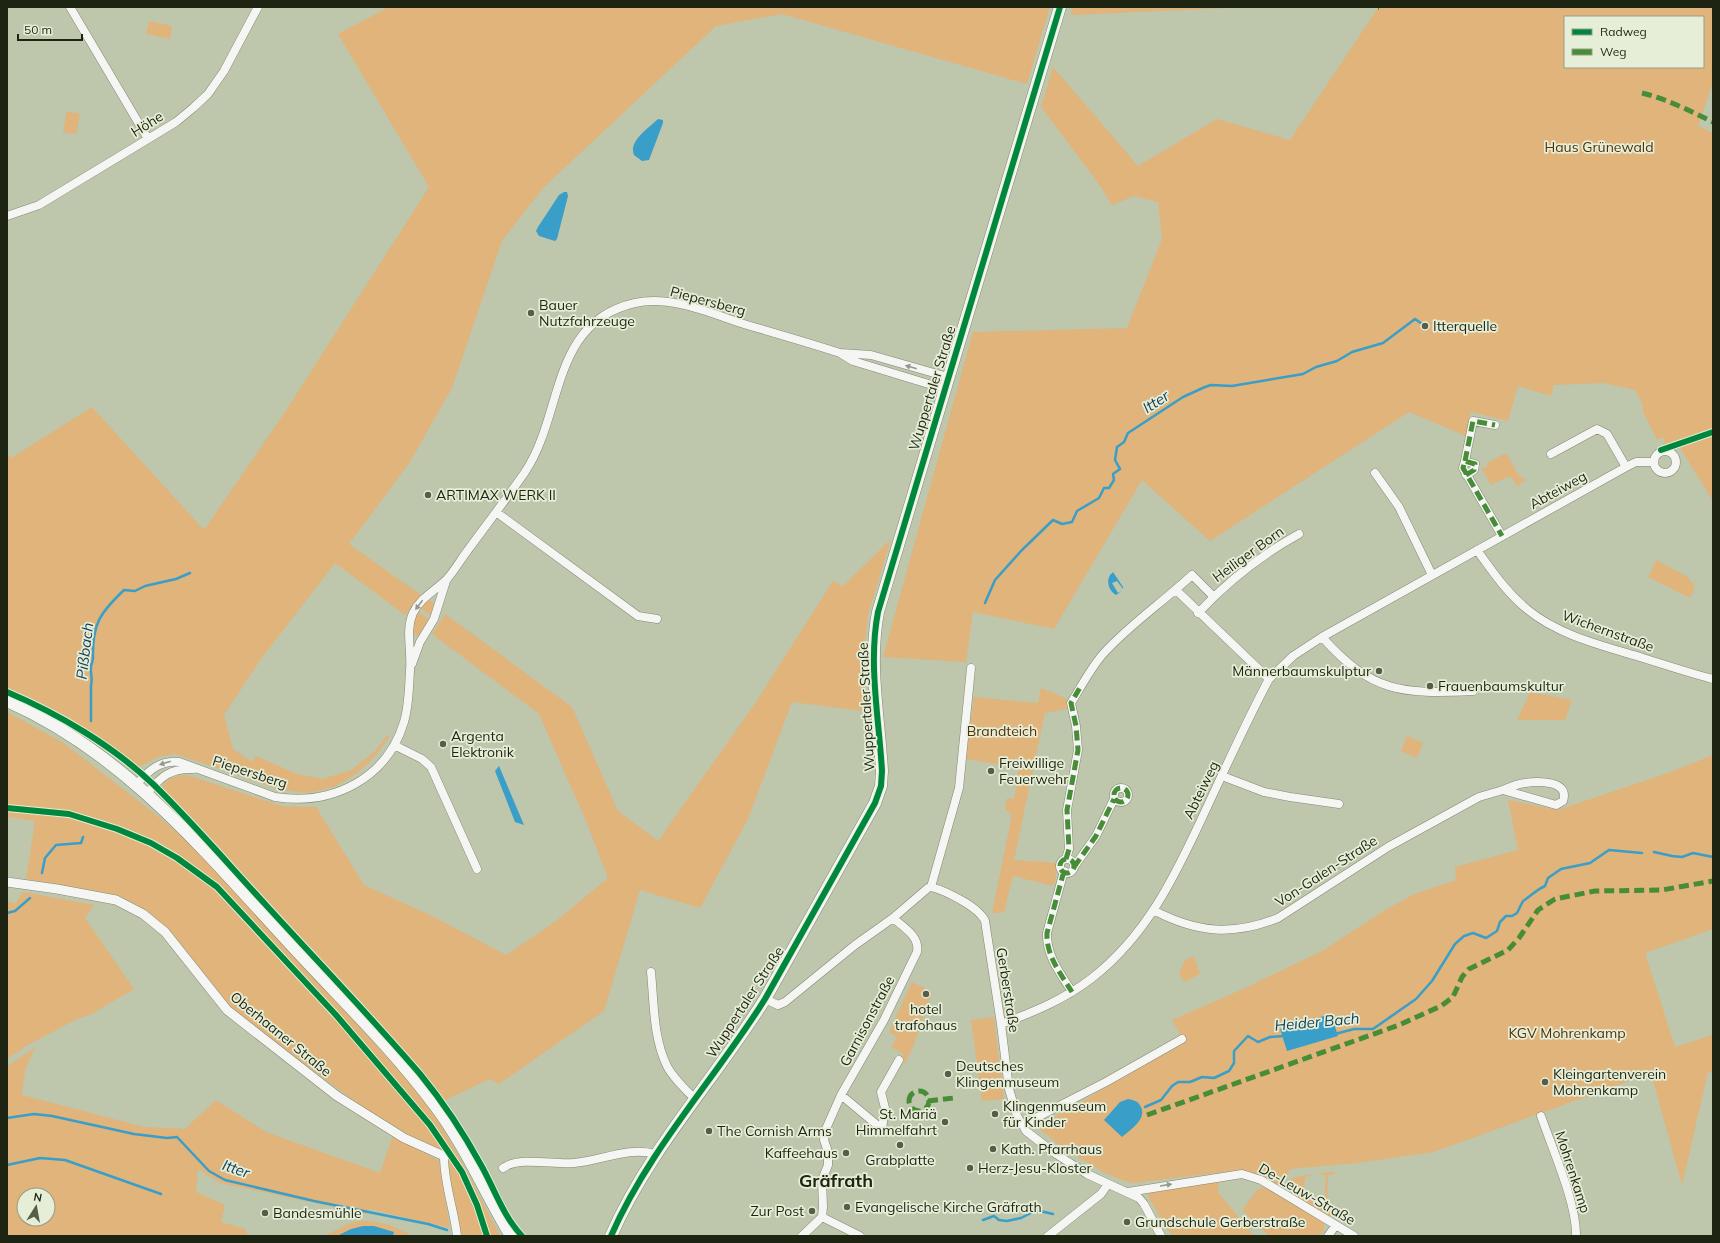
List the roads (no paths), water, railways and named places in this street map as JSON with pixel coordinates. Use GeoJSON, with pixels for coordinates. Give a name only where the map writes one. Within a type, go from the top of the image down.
{"type":"FeatureCollection","features":[{"type":"Feature","properties":{"kind":"main road","name":"Wuppertaler Straße"},"geometry":{"type":"LineString","coordinates":[[611,1236],[655,1154],[749,1024],[765,999],[866,823],[879,790],[882,771],[873,668],[875,628],[888,575],[1060,7]]}},
{"type":"Feature","properties":{"kind":"main road"},"geometry":{"type":"LineString","coordinates":[[7,701],[63,730],[96,752],[147,793],[190,836],[410,1074],[450,1127],[511,1236]]}},
{"type":"Feature","properties":{"kind":"street"},"geometry":{"type":"LineString","coordinates":[[70,7],[148,139]]}},
{"type":"Feature","properties":{"kind":"street","name":"Höhe"},"geometry":{"type":"LineString","coordinates":[[7,216],[39,205],[176,122],[208,94],[224,71],[258,7]]}},
{"type":"Feature","properties":{"kind":"street","name":"Piepersberg"},"geometry":{"type":"LineString","coordinates":[[136,784],[161,763],[170,761],[179,762],[276,796],[290,799],[314,798],[342,791],[357,783],[380,765],[394,745],[406,712],[411,666],[409,637],[412,616],[421,601],[447,578],[532,461],[565,364],[578,340],[603,317],[620,308],[636,303],[650,301],[671,303],[840,353],[871,355],[948,377]]}},
{"type":"Feature","properties":{"kind":"street","name":"Piepersberg"},"geometry":{"type":"LineString","coordinates":[[840,353],[852,361],[945,389]]}},
{"type":"Feature","properties":{"kind":"street"},"geometry":{"type":"LineString","coordinates":[[1495,425],[1473,420],[1463,468],[1502,536]]}},
{"type":"Feature","properties":{"kind":"street"},"geometry":{"type":"LineString","coordinates":[[1550,454],[1597,429],[1607,434],[1626,467]]}},
{"type":"Feature","properties":{"kind":"street","name":"Abteiweg"},"geometry":{"type":"LineString","coordinates":[[1001,1024],[1035,1011],[1072,992],[1092,978],[1133,939],[1155,911],[1173,880],[1269,679],[1293,656],[1322,637],[1626,467],[1636,462],[1654,462]]}},
{"type":"Feature","properties":{"kind":"street"},"geometry":{"type":"LineString","coordinates":[[1375,473],[1399,507],[1432,575]]}},
{"type":"Feature","properties":{"kind":"street"},"geometry":{"type":"LineString","coordinates":[[496,512],[638,616],[657,619]]}},
{"type":"Feature","properties":{"kind":"street","name":"Heiliger Born"},"geometry":{"type":"LineString","coordinates":[[1198,612],[1213,596],[1240,573],[1274,548],[1299,534]]}},
{"type":"Feature","properties":{"kind":"street","name":"Wichernstraße"},"geometry":{"type":"LineString","coordinates":[[1477,550],[1513,596],[1529,611],[1550,624],[1598,645],[1713,679]]}},
{"type":"Feature","properties":{"kind":"street","name":"Heiliger Born"},"geometry":{"type":"LineString","coordinates":[[1072,992],[1052,959],[1047,943],[1047,933],[1064,871],[1061,864],[1066,859],[1069,849],[1068,810],[1078,750],[1072,704],[1086,678],[1102,655],[1118,639],[1192,575],[1213,596]]}},
{"type":"Feature","properties":{"kind":"street","name":"Piepersberg"},"geometry":{"type":"LineString","coordinates":[[411,666],[420,642],[434,619],[440,596],[447,578]]}},
{"type":"Feature","properties":{"kind":"street"},"geometry":{"type":"LineString","coordinates":[[1176,590],[1269,679]]}},
{"type":"Feature","properties":{"kind":"street"},"geometry":{"type":"LineString","coordinates":[[1322,637],[1355,670],[1388,686],[1417,692],[1473,691]]}},
{"type":"Feature","properties":{"kind":"street"},"geometry":{"type":"LineString","coordinates":[[765,999],[778,1005],[785,1002],[855,945],[893,918],[931,887],[959,788],[971,668]]}},
{"type":"Feature","properties":{"kind":"street"},"geometry":{"type":"LineString","coordinates":[[394,745],[422,759],[431,767],[477,869]]}},
{"type":"Feature","properties":{"kind":"street","name":"Piepersberg"},"geometry":{"type":"LineString","coordinates":[[147,793],[162,776],[170,772],[186,769],[199,770]]}},
{"type":"Feature","properties":{"kind":"street"},"geometry":{"type":"LineString","coordinates":[[1222,776],[1264,792],[1339,804]]}},
{"type":"Feature","properties":{"kind":"street","name":"Von-Galen-Straße"},"geometry":{"type":"LineString","coordinates":[[1155,911],[1184,924],[1202,929],[1229,930],[1259,925],[1278,918],[1419,828],[1479,797],[1525,783],[1547,783],[1559,786],[1563,791],[1564,797],[1559,804],[1551,804],[1503,790]]}},
{"type":"Feature","properties":{"kind":"street"},"geometry":{"type":"LineString","coordinates":[[1064,871],[1070,872],[1096,836],[1114,799]]}},
{"type":"Feature","properties":{"kind":"street"},"geometry":{"type":"LineString","coordinates":[[1066,859],[1072,861],[1074,867]]}},
{"type":"Feature","properties":{"kind":"street","name":"Oberhaaner Straße"},"geometry":{"type":"LineString","coordinates":[[7,882],[57,889],[116,900],[144,914],[165,932],[227,1010],[337,1096],[404,1138],[444,1156]]}},
{"type":"Feature","properties":{"kind":"street","name":"Gerberstraße"},"geometry":{"type":"LineString","coordinates":[[931,887],[974,908],[983,918],[1001,1024],[1010,1094],[1014,1109],[1022,1125],[1035,1138],[1053,1152],[1082,1171],[1139,1198],[1144,1204],[1161,1236]]}},
{"type":"Feature","properties":{"kind":"street","name":"Garnisonstraße"},"geometry":{"type":"LineString","coordinates":[[822,1217],[822,1180],[828,1165],[828,1152],[824,1131],[841,1095],[884,1020],[917,952],[917,945],[914,937],[893,918]]}},
{"type":"Feature","properties":{"kind":"street"},"geometry":{"type":"LineString","coordinates":[[651,972],[657,1026],[664,1059],[671,1072],[695,1099]]}},
{"type":"Feature","properties":{"kind":"street"},"geometry":{"type":"LineString","coordinates":[[1022,1125],[1102,1084],[1182,1039]]}},
{"type":"Feature","properties":{"kind":"street"},"geometry":{"type":"LineString","coordinates":[[841,1095],[882,1129],[885,1108],[881,1092],[899,1060]]}},
{"type":"Feature","properties":{"kind":"street","name":"Mohrenkamp"},"geometry":{"type":"LineString","coordinates":[[1541,1116],[1576,1221],[1576,1236]]}},
{"type":"Feature","properties":{"kind":"street"},"geometry":{"type":"LineString","coordinates":[[502,1168],[513,1162],[575,1163],[639,1151],[655,1154]]}},
{"type":"Feature","properties":{"kind":"street"},"geometry":{"type":"LineString","coordinates":[[444,1156],[444,1176],[455,1221],[457,1236]]}},
{"type":"Feature","properties":{"kind":"street","name":"De-Leuw-Straße"},"geometry":{"type":"LineString","coordinates":[[1128,1192],[1238,1174],[1254,1176],[1354,1236]]}},
{"type":"Feature","properties":{"kind":"street"},"geometry":{"type":"LineString","coordinates":[[1048,1236],[1101,1194],[1108,1184]]}},
{"type":"Feature","properties":{"kind":"street"},"geometry":{"type":"LineString","coordinates":[[802,1236],[822,1217],[860,1236]]}},
{"type":"Feature","properties":{"kind":"street"},"geometry":{"type":"LineString","coordinates":[[1328,1236],[1336,1225]]}},
{"type":"Feature","properties":{"kind":"water"},"geometry":{"type":"Polygon","coordinates":[[[658,119],[663,120],[663,123],[649,160],[642,161],[634,155],[634,145],[640,135],[658,119]]]}},
{"type":"Feature","properties":{"kind":"water"},"geometry":{"type":"Polygon","coordinates":[[[567,192],[568,196],[557,239],[555,241],[539,236],[536,231],[538,227],[559,195],[567,192]]]}},
{"type":"Feature","properties":{"kind":"water"},"geometry":{"type":"Polygon","coordinates":[[[1113,572],[1123,587],[1123,589],[1117,581],[1112,583],[1118,593],[1122,591],[1116,595],[1108,583],[1110,575],[1113,572]]]}},
{"type":"Feature","properties":{"kind":"water"},"geometry":{"type":"Polygon","coordinates":[[[499,766],[524,825],[515,822],[495,771],[499,766]]]}},
{"type":"Feature","properties":{"kind":"water"},"geometry":{"type":"Polygon","coordinates":[[[1331,1014],[1338,1036],[1287,1051],[1280,1029],[1331,1014]]]}},
{"type":"Feature","properties":{"kind":"water"},"geometry":{"type":"Polygon","coordinates":[[[1128,1099],[1139,1103],[1142,1116],[1137,1124],[1122,1137],[1104,1120],[1120,1102],[1128,1099]]]}},
{"type":"Feature","properties":{"kind":"water"},"geometry":{"type":"Polygon","coordinates":[[[363,1226],[374,1226],[394,1232],[393,1236],[337,1236],[351,1229],[363,1226]]]}},
{"type":"Feature","properties":{"kind":"waterway","name":"Itter"},"geometry":{"type":"LineString","coordinates":[[985,603],[995,580],[1022,550],[1053,520],[1062,524],[1072,522],[1077,511],[1099,498],[1104,488],[1109,488],[1114,480],[1113,474],[1120,469],[1115,460],[1117,447],[1124,442],[1128,433],[1183,397],[1211,385],[1232,386],[1303,374],[1316,367],[1337,361],[1352,352],[1383,343],[1415,319],[1425,326]]}},
{"type":"Feature","properties":{"kind":"waterway","name":"Pißbach"},"geometry":{"type":"LineString","coordinates":[[91,721],[91,665],[93,659],[94,636],[103,613],[124,590],[135,591],[145,586],[176,579],[190,573]]}},
{"type":"Feature","properties":{"kind":"waterway","name":"Pißbach"},"geometry":{"type":"LineString","coordinates":[[42,873],[45,858],[56,845],[81,843],[83,837]]}},
{"type":"Feature","properties":{"kind":"waterway","name":"Heider Bach"},"geometry":{"type":"LineString","coordinates":[[1335,1034],[1354,1029],[1373,1029],[1416,999],[1432,981],[1455,944],[1464,936],[1473,933],[1486,938],[1497,931],[1500,922],[1506,916],[1512,916],[1517,913],[1523,901],[1545,886],[1548,878],[1561,869],[1590,863],[1609,850],[1642,853]]}},
{"type":"Feature","properties":{"kind":"waterway","name":"Heider Bach"},"geometry":{"type":"LineString","coordinates":[[1654,852],[1682,857],[1693,853],[1713,857]]}},
{"type":"Feature","properties":{"kind":"waterway","name":"Pißbach"},"geometry":{"type":"LineString","coordinates":[[7,913],[15,911],[30,898]]}},
{"type":"Feature","properties":{"kind":"waterway","name":"Heider Bach"},"geometry":{"type":"LineString","coordinates":[[1145,1107],[1161,1100],[1172,1086],[1178,1082],[1190,1082],[1202,1077],[1214,1078],[1229,1071],[1234,1063],[1234,1051],[1248,1036],[1258,1042],[1270,1037],[1284,1036]]}},
{"type":"Feature","properties":{"kind":"waterway","name":"Itter"},"geometry":{"type":"LineString","coordinates":[[7,1118],[34,1114],[52,1116],[134,1134],[167,1138],[177,1137],[209,1171],[225,1180],[314,1201],[428,1224],[447,1230]]}},
{"type":"Feature","properties":{"kind":"waterway"},"geometry":{"type":"LineString","coordinates":[[7,1165],[40,1158],[65,1160],[161,1194]]}},
{"type":"Feature","properties":{"kind":"waterway","name":"Heider Bach"},"geometry":{"type":"LineString","coordinates":[[983,1220],[994,1216],[999,1220],[1007,1221],[1040,1211],[1053,1214]]}},
{"type":"Feature","properties":{"kind":"place","name":"Bauer Nutzfahrzeuge"},"geometry":{"type":"Point","coordinates":[531,313]}},
{"type":"Feature","properties":{"kind":"place","name":"Itterquelle"},"geometry":{"type":"Point","coordinates":[1425,326]}},
{"type":"Feature","properties":{"kind":"place","name":"ARTIMAX WERK II"},"geometry":{"type":"Point","coordinates":[428,495]}},
{"type":"Feature","properties":{"kind":"place","name":"Männerbaumskulptur"},"geometry":{"type":"Point","coordinates":[1379,671]}},
{"type":"Feature","properties":{"kind":"place","name":"Frauenbaumskultur"},"geometry":{"type":"Point","coordinates":[1430,686]}},
{"type":"Feature","properties":{"kind":"place","name":"Argenta Elektronik"},"geometry":{"type":"Point","coordinates":[443,744]}},
{"type":"Feature","properties":{"kind":"place","name":"Freiwillige Feuerwehr"},"geometry":{"type":"Point","coordinates":[991,771]}},
{"type":"Feature","properties":{"kind":"place","name":"hotel trafohaus"},"geometry":{"type":"Point","coordinates":[926,994]}},
{"type":"Feature","properties":{"kind":"place","name":"Deutsches Klingenmuseum"},"geometry":{"type":"Point","coordinates":[948,1074]}},
{"type":"Feature","properties":{"kind":"place","name":"Kleingartenverein Mohrenkamp"},"geometry":{"type":"Point","coordinates":[1545,1082]}},
{"type":"Feature","properties":{"kind":"place","name":"Klingenmuseum für Kinder"},"geometry":{"type":"Point","coordinates":[995,1114]}},
{"type":"Feature","properties":{"kind":"place","name":"St. Mariä Himmelfahrt"},"geometry":{"type":"Point","coordinates":[945,1122]}},
{"type":"Feature","properties":{"kind":"place","name":"The Cornish Arms"},"geometry":{"type":"Point","coordinates":[709,1131]}},
{"type":"Feature","properties":{"kind":"place","name":"Grabplatte"},"geometry":{"type":"Point","coordinates":[900,1145]}},
{"type":"Feature","properties":{"kind":"place","name":"Kath. Pfarrhaus"},"geometry":{"type":"Point","coordinates":[993,1149]}},
{"type":"Feature","properties":{"kind":"place","name":"Kaffeehaus"},"geometry":{"type":"Point","coordinates":[846,1153]}},
{"type":"Feature","properties":{"kind":"place","name":"Herz-Jesu-Kloster"},"geometry":{"type":"Point","coordinates":[970,1168]}},
{"type":"Feature","properties":{"kind":"place","name":"Evangelische Kirche Gräfrath"},"geometry":{"type":"Point","coordinates":[847,1207]}},
{"type":"Feature","properties":{"kind":"place","name":"Zur Post"},"geometry":{"type":"Point","coordinates":[812,1211]}},
{"type":"Feature","properties":{"kind":"place","name":"Bandesmühle"},"geometry":{"type":"Point","coordinates":[265,1213]}},
{"type":"Feature","properties":{"kind":"place","name":"Grundschule Gerberstraße"},"geometry":{"type":"Point","coordinates":[1127,1222]}},
{"type":"Feature","properties":{"kind":"district","name":"Gräfrath"},"geometry":{"type":"Point","coordinates":[836,1181]}},
{"type":"Feature","properties":{"kind":"park label","name":"Haus Grünewald"},"geometry":{"type":"Point","coordinates":[1599,147]}},
{"type":"Feature","properties":{"kind":"park label","name":"Brandteich"},"geometry":{"type":"Point","coordinates":[1002,731]}},
{"type":"Feature","properties":{"kind":"park label","name":"KGV Mohrenkamp"},"geometry":{"type":"Point","coordinates":[1567,1033]}}]}
